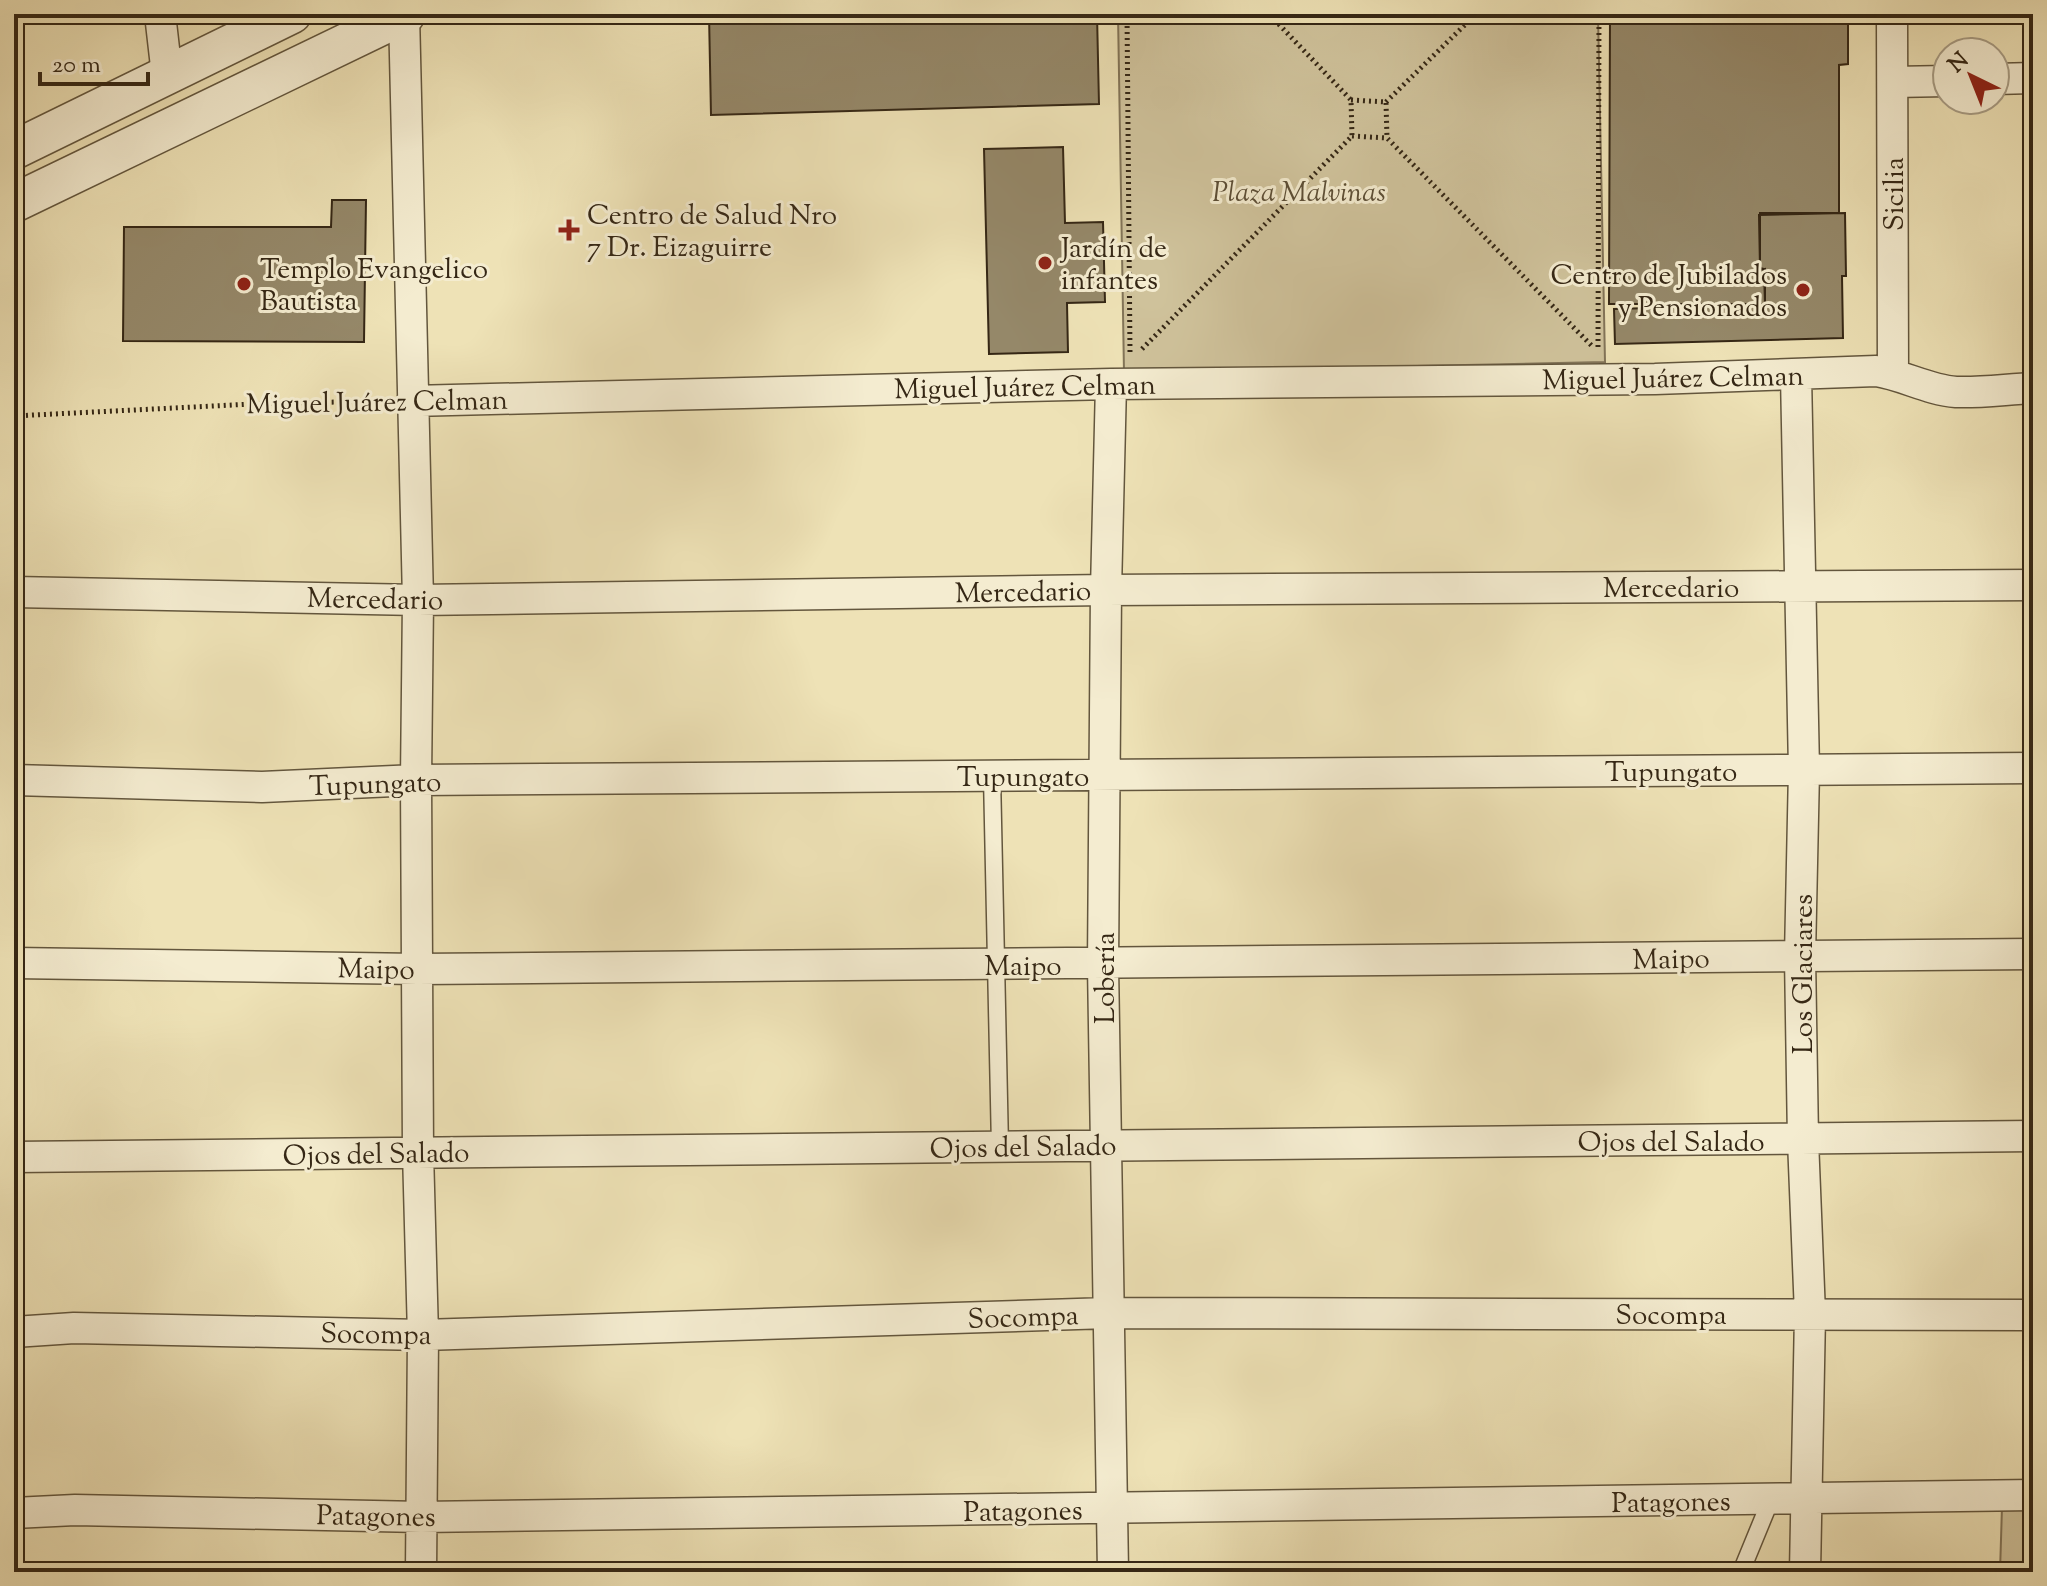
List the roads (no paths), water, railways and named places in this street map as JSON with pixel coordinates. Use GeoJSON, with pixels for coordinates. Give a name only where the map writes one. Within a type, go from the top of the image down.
{"type":"FeatureCollection","features":[{"type":"Feature","properties":{"kind":"street"},"geometry":{"type":"LineString","coordinates":[[160,14],[167,75]]}},
{"type":"Feature","properties":{"kind":"street"},"geometry":{"type":"LineString","coordinates":[[14,150],[292,14]]}},
{"type":"Feature","properties":{"kind":"street"},"geometry":{"type":"LineString","coordinates":[[14,203],[405,14],[418,600],[418,1152],[423,1335],[421,1572]]}},
{"type":"Feature","properties":{"kind":"street","name":"Sicilia"},"geometry":{"type":"LineString","coordinates":[[1892,14],[1893,374]]}},
{"type":"Feature","properties":{"kind":"street"},"geometry":{"type":"LineString","coordinates":[[2011,79],[2033,78]]}},
{"type":"Feature","properties":{"kind":"street"},"geometry":{"type":"LineString","coordinates":[[1893,82],[1931,81]]}},
{"type":"Feature","properties":{"kind":"street","name":"Miguel Juárez Celman"},"geometry":{"type":"LineString","coordinates":[[412,401],[1111,384],[1655,379],[1876,371],[1956,392],[2033,388]]}},
{"type":"Feature","properties":{"kind":"street","name":"Los Glaciares"},"geometry":{"type":"LineString","coordinates":[[1796,375],[1804,770],[1800,956],[1810,1314],[1805,1572]]}},
{"type":"Feature","properties":{"kind":"street","name":"Lobería"},"geometry":{"type":"LineString","coordinates":[[1111,384],[1103,965],[1113,1572]]}},
{"type":"Feature","properties":{"kind":"street","name":"Mercedario"},"geometry":{"type":"LineString","coordinates":[[14,592],[418,600],[1106,590],[2033,585]]}},
{"type":"Feature","properties":{"kind":"street","name":"Tupungato"},"geometry":{"type":"LineString","coordinates":[[14,780],[262,787],[416,780],[2033,768]]}},
{"type":"Feature","properties":{"kind":"street","name":"Maipo"},"geometry":{"type":"LineString","coordinates":[[14,963],[418,969],[2033,954]]}},
{"type":"Feature","properties":{"kind":"street","name":"Ojos del Salado"},"geometry":{"type":"LineString","coordinates":[[14,1157],[2033,1136]]}},
{"type":"Feature","properties":{"kind":"street","name":"Socompa"},"geometry":{"type":"LineString","coordinates":[[14,1332],[74,1328],[423,1335],[1108,1313],[2033,1315]]}},
{"type":"Feature","properties":{"kind":"street","name":"Patagones"},"geometry":{"type":"LineString","coordinates":[[14,1513],[75,1510],[421,1517],[2033,1495]]}},
{"type":"Feature","properties":{"kind":"lane"},"geometry":{"type":"LineString","coordinates":[[992,776],[1000,1147]]}},
{"type":"Feature","properties":{"kind":"lane"},"geometry":{"type":"LineString","coordinates":[[1741,1572],[1771,1499]]}},
{"type":"Feature","properties":{"kind":"place","name":"Centro de Salud Nro 7 Dr. Eizaguirre"},"geometry":{"type":"Point","coordinates":[569,230]}},
{"type":"Feature","properties":{"kind":"place","name":"Jardín de infantes"},"geometry":{"type":"Point","coordinates":[1045,263]}},
{"type":"Feature","properties":{"kind":"place","name":"Templo Evangelico Bautista"},"geometry":{"type":"Point","coordinates":[244,284]}},
{"type":"Feature","properties":{"kind":"place","name":"Centro de Jubilados y Pensionados"},"geometry":{"type":"Point","coordinates":[1803,290]}},
{"type":"Feature","properties":{"kind":"park label","name":"Plaza Malvinas"},"geometry":{"type":"Point","coordinates":[1299,191]}}]}
